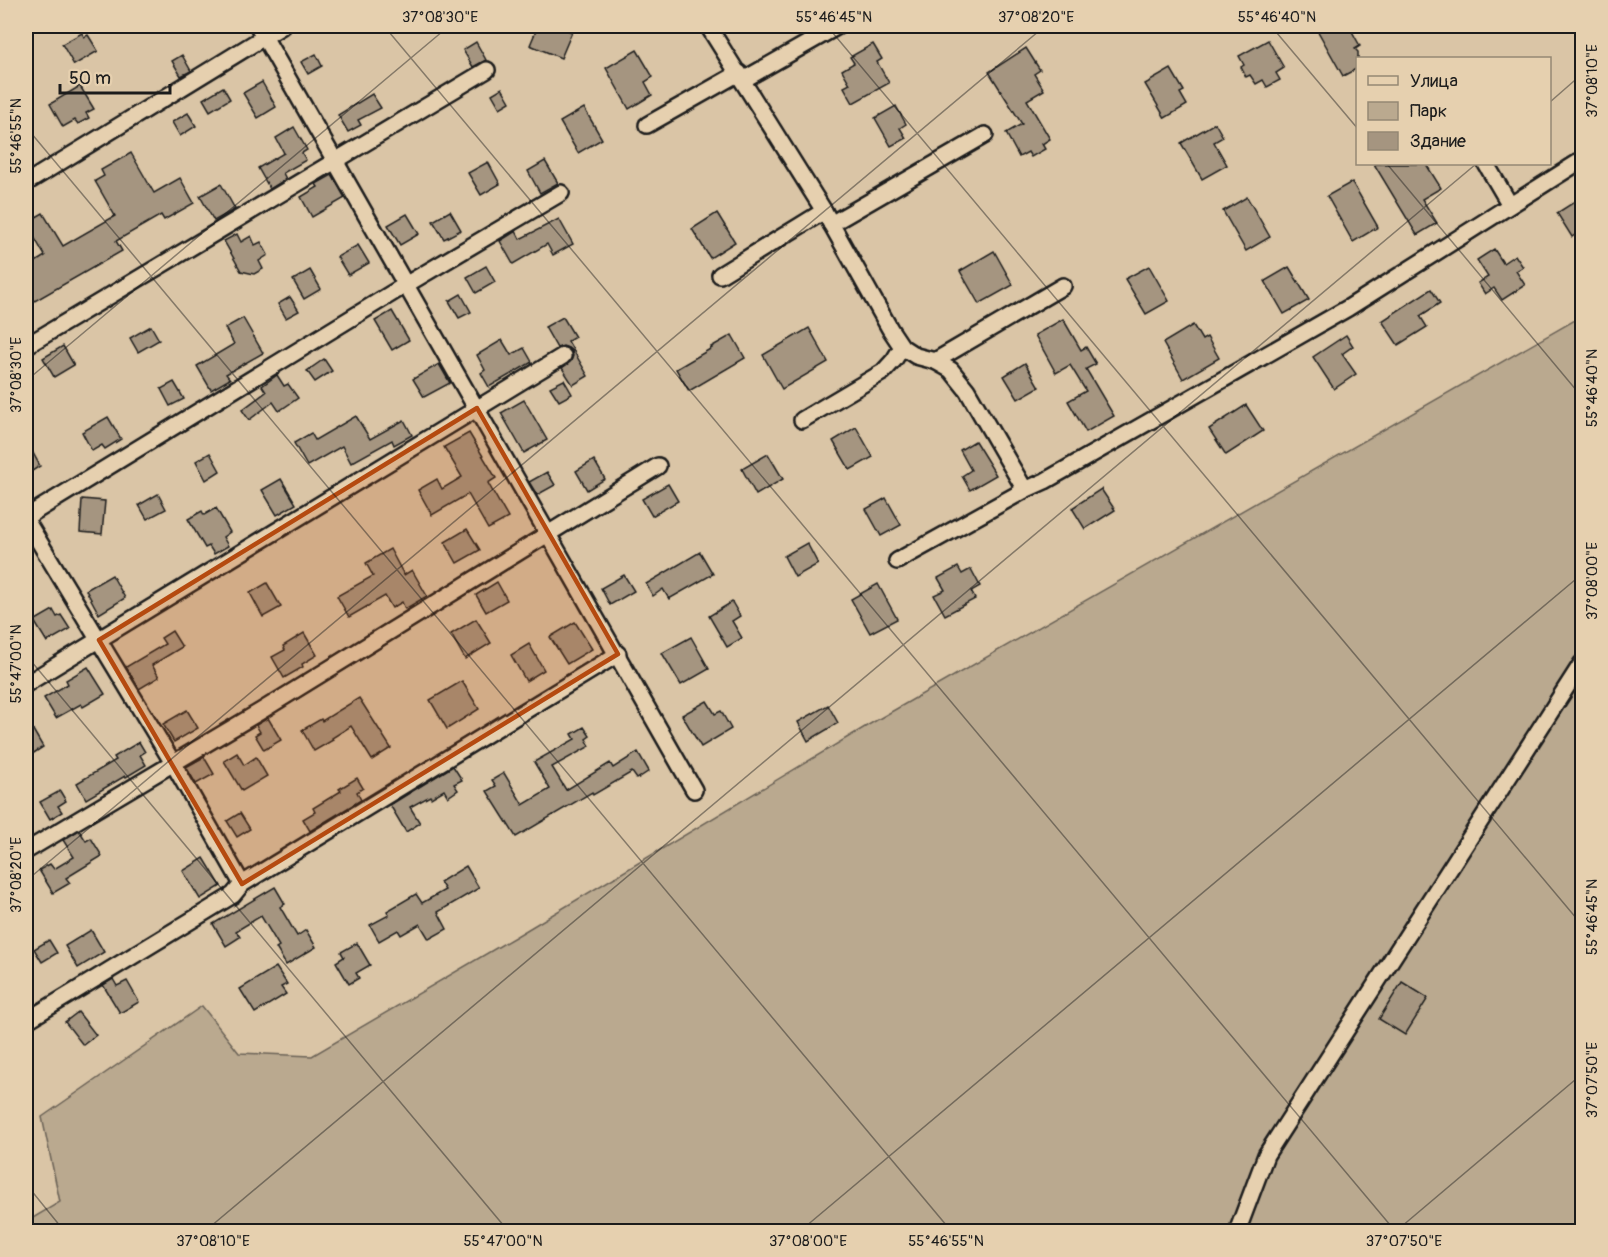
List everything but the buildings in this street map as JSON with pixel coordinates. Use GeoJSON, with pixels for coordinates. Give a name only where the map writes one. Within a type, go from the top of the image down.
{"type":"FeatureCollection","features":[{"type":"Feature","properties":{"kind":"street"},"geometry":{"type":"LineString","coordinates":[[26,183],[262,31],[282,26]]}},
{"type":"Feature","properties":{"kind":"street"},"geometry":{"type":"LineString","coordinates":[[708,26],[828,217],[902,347],[916,356],[935,361],[951,370],[967,390],[1025,490]]}},
{"type":"Feature","properties":{"kind":"street"},"geometry":{"type":"LineString","coordinates":[[647,125],[838,26]]}},
{"type":"Feature","properties":{"kind":"street"},"geometry":{"type":"LineString","coordinates":[[262,31],[694,790]]}},
{"type":"Feature","properties":{"kind":"street"},"geometry":{"type":"LineString","coordinates":[[26,346],[487,70]]}},
{"type":"Feature","properties":{"kind":"street"},"geometry":{"type":"LineString","coordinates":[[720,275],[985,135]]}},
{"type":"Feature","properties":{"kind":"street"},"geometry":{"type":"LineString","coordinates":[[897,561],[1045,481],[1348,308],[1582,160]]}},
{"type":"Feature","properties":{"kind":"street"},"geometry":{"type":"LineString","coordinates":[[1487,165],[1510,205]]}},
{"type":"Feature","properties":{"kind":"street"},"geometry":{"type":"LineString","coordinates":[[242,884],[173,762],[26,518],[407,284],[561,193]]}},
{"type":"Feature","properties":{"kind":"street"},"geometry":{"type":"LineString","coordinates":[[935,361],[1063,286]]}},
{"type":"Feature","properties":{"kind":"street"},"geometry":{"type":"LineString","coordinates":[[802,420],[883,372],[902,347]]}},
{"type":"Feature","properties":{"kind":"street"},"geometry":{"type":"LineString","coordinates":[[26,684],[563,356]]}},
{"type":"Feature","properties":{"kind":"street"},"geometry":{"type":"LineString","coordinates":[[26,851],[270,705],[658,465]]}},
{"type":"Feature","properties":{"kind":"street"},"geometry":{"type":"LineString","coordinates":[[26,1021],[233,895],[242,884],[618,654]]}},
{"type":"Feature","properties":{"kind":"street"},"geometry":{"type":"LineString","coordinates":[[1237,1232],[1266,1155],[1582,663]]}},
{"type":"Feature","properties":{"kind":"highlighted area"},"geometry":{"type":"Polygon","coordinates":[[[477,408],[618,654],[242,884],[99,640],[477,408]]]}},
{"type":"Feature","properties":{"kind":"green space"},"geometry":{"type":"Polygon","coordinates":[[[1582,316],[1582,1231],[26,1232],[26,1222],[60,1202],[42,1117],[202,1006],[239,1053],[312,1056],[870,724],[1582,316]]]}}]}
